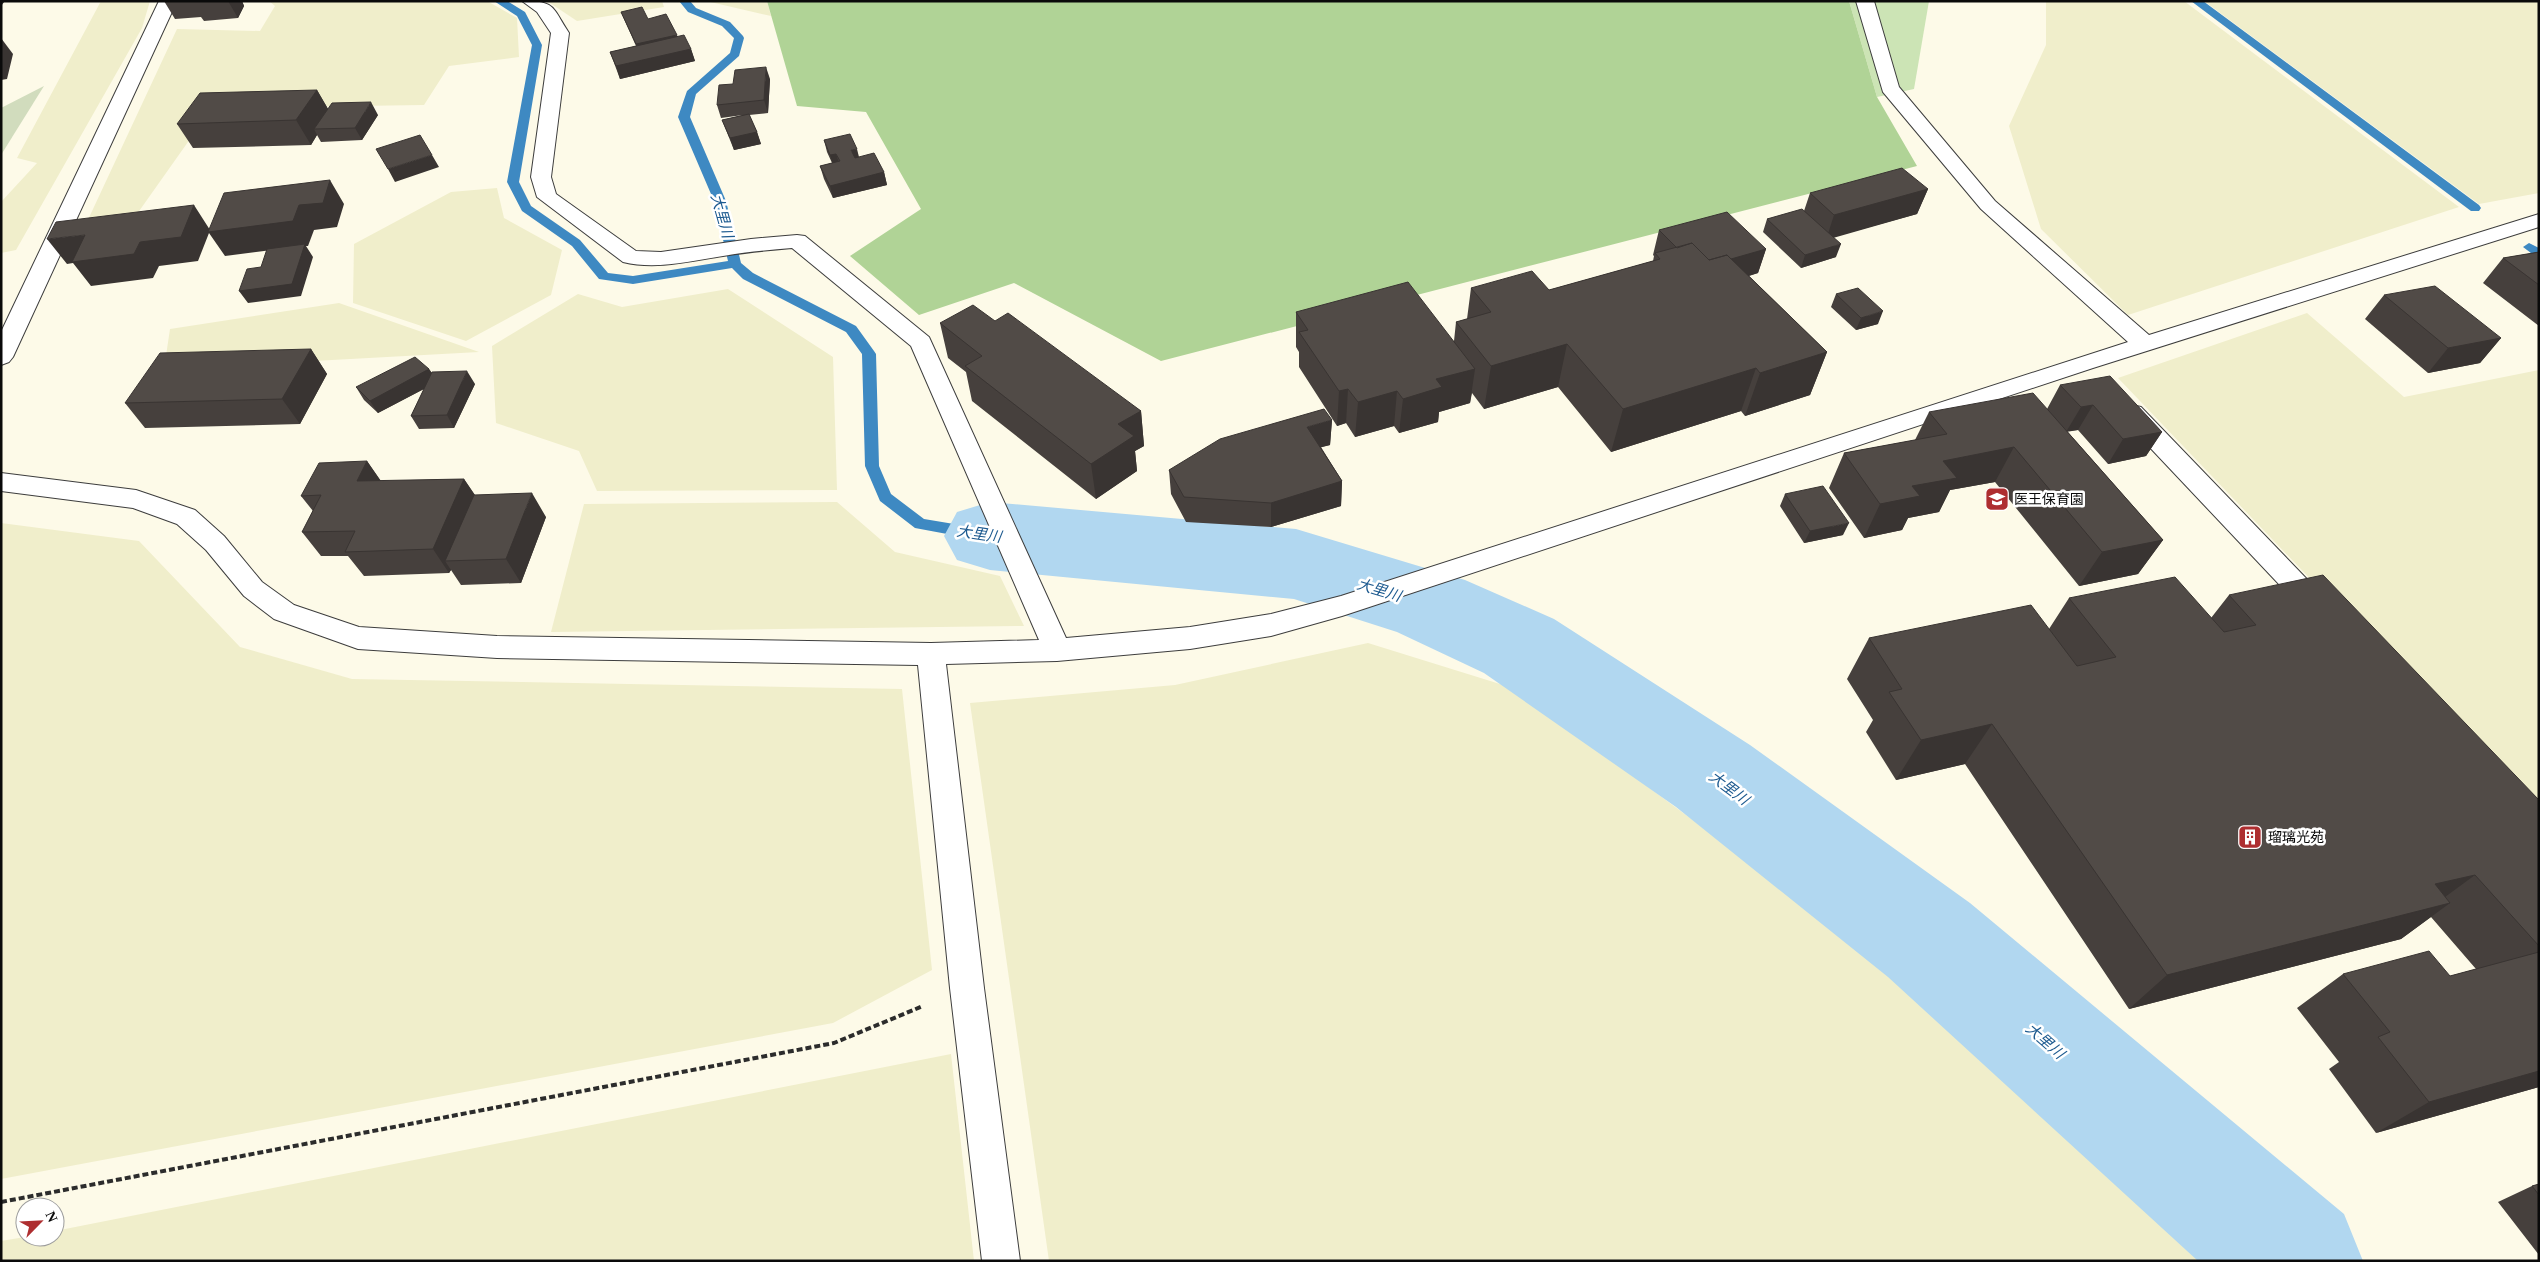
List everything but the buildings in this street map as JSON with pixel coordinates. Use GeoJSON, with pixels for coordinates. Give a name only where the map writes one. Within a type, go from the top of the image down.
{"type":"FeatureCollection","features":[{"type":"Feature","properties":{"kind":"street"},"geometry":{"type":"LineString","coordinates":[[1,357],[168,1]]}},
{"type":"Feature","properties":{"kind":"street"},"geometry":{"type":"LineString","coordinates":[[531,1],[544,8],[560,33],[541,177],[548,197],[631,256],[661,259],[751,245],[797,241],[921,342],[1057,650]]}},
{"type":"Feature","properties":{"kind":"street"},"geometry":{"type":"LineString","coordinates":[[1865,1],[1890,88],[1896,96],[1988,205],[2145,344]]}},
{"type":"Feature","properties":{"kind":"street"},"geometry":{"type":"LineString","coordinates":[[1,482],[136,499],[186,517],[215,543],[253,589],[284,612],[358,638],[497,647],[931,654],[1057,650],[1190,638],[1271,625],[1342,606],[2085,362],[2539,220]]}},
{"type":"Feature","properties":{"kind":"street"},"geometry":{"type":"LineString","coordinates":[[2085,362],[2333,624]]}},
{"type":"Feature","properties":{"kind":"street"},"geometry":{"type":"LineString","coordinates":[[931,654],[967,988],[1001,1261]]}},
{"type":"Feature","properties":{"kind":"path"},"geometry":{"type":"LineString","coordinates":[[1,1202],[834,1043],[967,988]]}},
{"type":"Feature","properties":{"kind":"shaded area"},"geometry":{"type":"Polygon","coordinates":[[[101,1],[150,1],[142,28],[16,250],[1,253],[1,202],[37,163],[17,158],[101,1]]]}},
{"type":"Feature","properties":{"kind":"shaded area"},"geometry":{"type":"Polygon","coordinates":[[[269,1],[487,1],[517,18],[519,57],[449,66],[424,105],[212,108],[125,231],[79,239],[177,29],[260,31],[275,6],[269,1]]]}},
{"type":"Feature","properties":{"kind":"shaded area"},"geometry":{"type":"Polygon","coordinates":[[[547,1],[662,1],[664,7],[577,21],[547,1]]]}},
{"type":"Feature","properties":{"kind":"shaded area"},"geometry":{"type":"Polygon","coordinates":[[[706,1],[767,1],[771,16],[706,1]]]}},
{"type":"Feature","properties":{"kind":"shaded area"},"geometry":{"type":"Polygon","coordinates":[[[2046,1],[2184,1],[2459,207],[2128,315],[2041,229],[2009,126],[2046,45],[2046,1]]]}},
{"type":"Feature","properties":{"kind":"shaded area"},"geometry":{"type":"Polygon","coordinates":[[[2204,1],[2539,1],[2539,193],[2479,204],[2204,1]]]}},
{"type":"Feature","properties":{"kind":"shaded area"},"geometry":{"type":"Polygon","coordinates":[[[497,188],[504,218],[562,250],[551,295],[466,341],[353,303],[354,244],[451,192],[497,188]]]}},
{"type":"Feature","properties":{"kind":"shaded area"},"geometry":{"type":"Polygon","coordinates":[[[728,289],[833,357],[837,490],[597,491],[579,451],[496,423],[492,346],[578,294],[622,307],[728,289]]]}},
{"type":"Feature","properties":{"kind":"shaded area"},"geometry":{"type":"Polygon","coordinates":[[[339,303],[479,352],[164,369],[170,329],[339,303]]]}},
{"type":"Feature","properties":{"kind":"shaded area"},"geometry":{"type":"Polygon","coordinates":[[[2307,313],[2404,397],[2539,370],[2539,818],[2118,378],[2307,313]]]}},
{"type":"Feature","properties":{"kind":"shaded area"},"geometry":{"type":"Polygon","coordinates":[[[837,502],[895,552],[1000,576],[1024,626],[551,632],[584,504],[837,502]]]}},
{"type":"Feature","properties":{"kind":"shaded area"},"geometry":{"type":"Polygon","coordinates":[[[1,523],[139,541],[240,647],[352,679],[902,689],[932,970],[833,1023],[1,1179],[1,523]]]}},
{"type":"Feature","properties":{"kind":"shaded area"},"geometry":{"type":"Polygon","coordinates":[[[1368,643],[1516,689],[1845,933],[2226,1261],[1049,1261],[970,703],[1175,685],[1368,643]]]}},
{"type":"Feature","properties":{"kind":"shaded area"},"geometry":{"type":"Polygon","coordinates":[[[951,1054],[974,1261],[1,1261],[1,1241],[15,1239],[15,1247],[65,1247],[65,1229],[951,1054]]]}},
{"type":"Feature","properties":{"kind":"green space"},"geometry":{"type":"Polygon","coordinates":[[[767,1],[1849,1],[1877,97],[1917,166],[1161,361],[1014,283],[919,315],[850,256],[921,209],[866,112],[797,106],[767,1]]]}},
{"type":"Feature","properties":{"kind":"green space"},"geometry":{"type":"Polygon","coordinates":[[[1849,1],[1929,1],[1914,89],[1877,97],[1849,1]]]}},
{"type":"Feature","properties":{"kind":"green space"},"geometry":{"type":"Polygon","coordinates":[[[44,86],[1,155],[1,108],[44,86]]]}},
{"type":"Feature","properties":{"kind":"waterway"},"geometry":{"type":"LineString","coordinates":[[499,1],[521,14],[537,45],[513,182],[526,208],[576,243],[604,276],[633,280],[735,264]]}},
{"type":"Feature","properties":{"kind":"waterway","name":"大里川"},"geometry":{"type":"LineString","coordinates":[[684,1],[692,10],[726,24],[739,38],[735,54],[691,93],[684,117],[720,201],[735,264]]}},
{"type":"Feature","properties":{"kind":"waterway"},"geometry":{"type":"LineString","coordinates":[[2196,1],[2475,208]]}},
{"type":"Feature","properties":{"kind":"waterway"},"geometry":{"type":"LineString","coordinates":[[2529,247],[2539,255]]}},
{"type":"Feature","properties":{"kind":"waterway","name":"大里川"},"geometry":{"type":"LineString","coordinates":[[735,264],[748,276],[851,329],[869,354],[872,466],[885,497],[920,524],[990,536]]}},
{"type":"Feature","properties":{"kind":"waterway","name":"大里川"},"geometry":{"type":"LineString","coordinates":[[990,536],[1296,564],[1431,606],[1519,646],[1713,776],[1929,940],[2297,1261]]}},
{"type":"Feature","properties":{"kind":"place","name":"医王保育園"},"geometry":{"type":"Point","coordinates":[1997,499]}},
{"type":"Feature","properties":{"kind":"place","name":"瑠璃光苑"},"geometry":{"type":"Point","coordinates":[2250,837]}}]}
